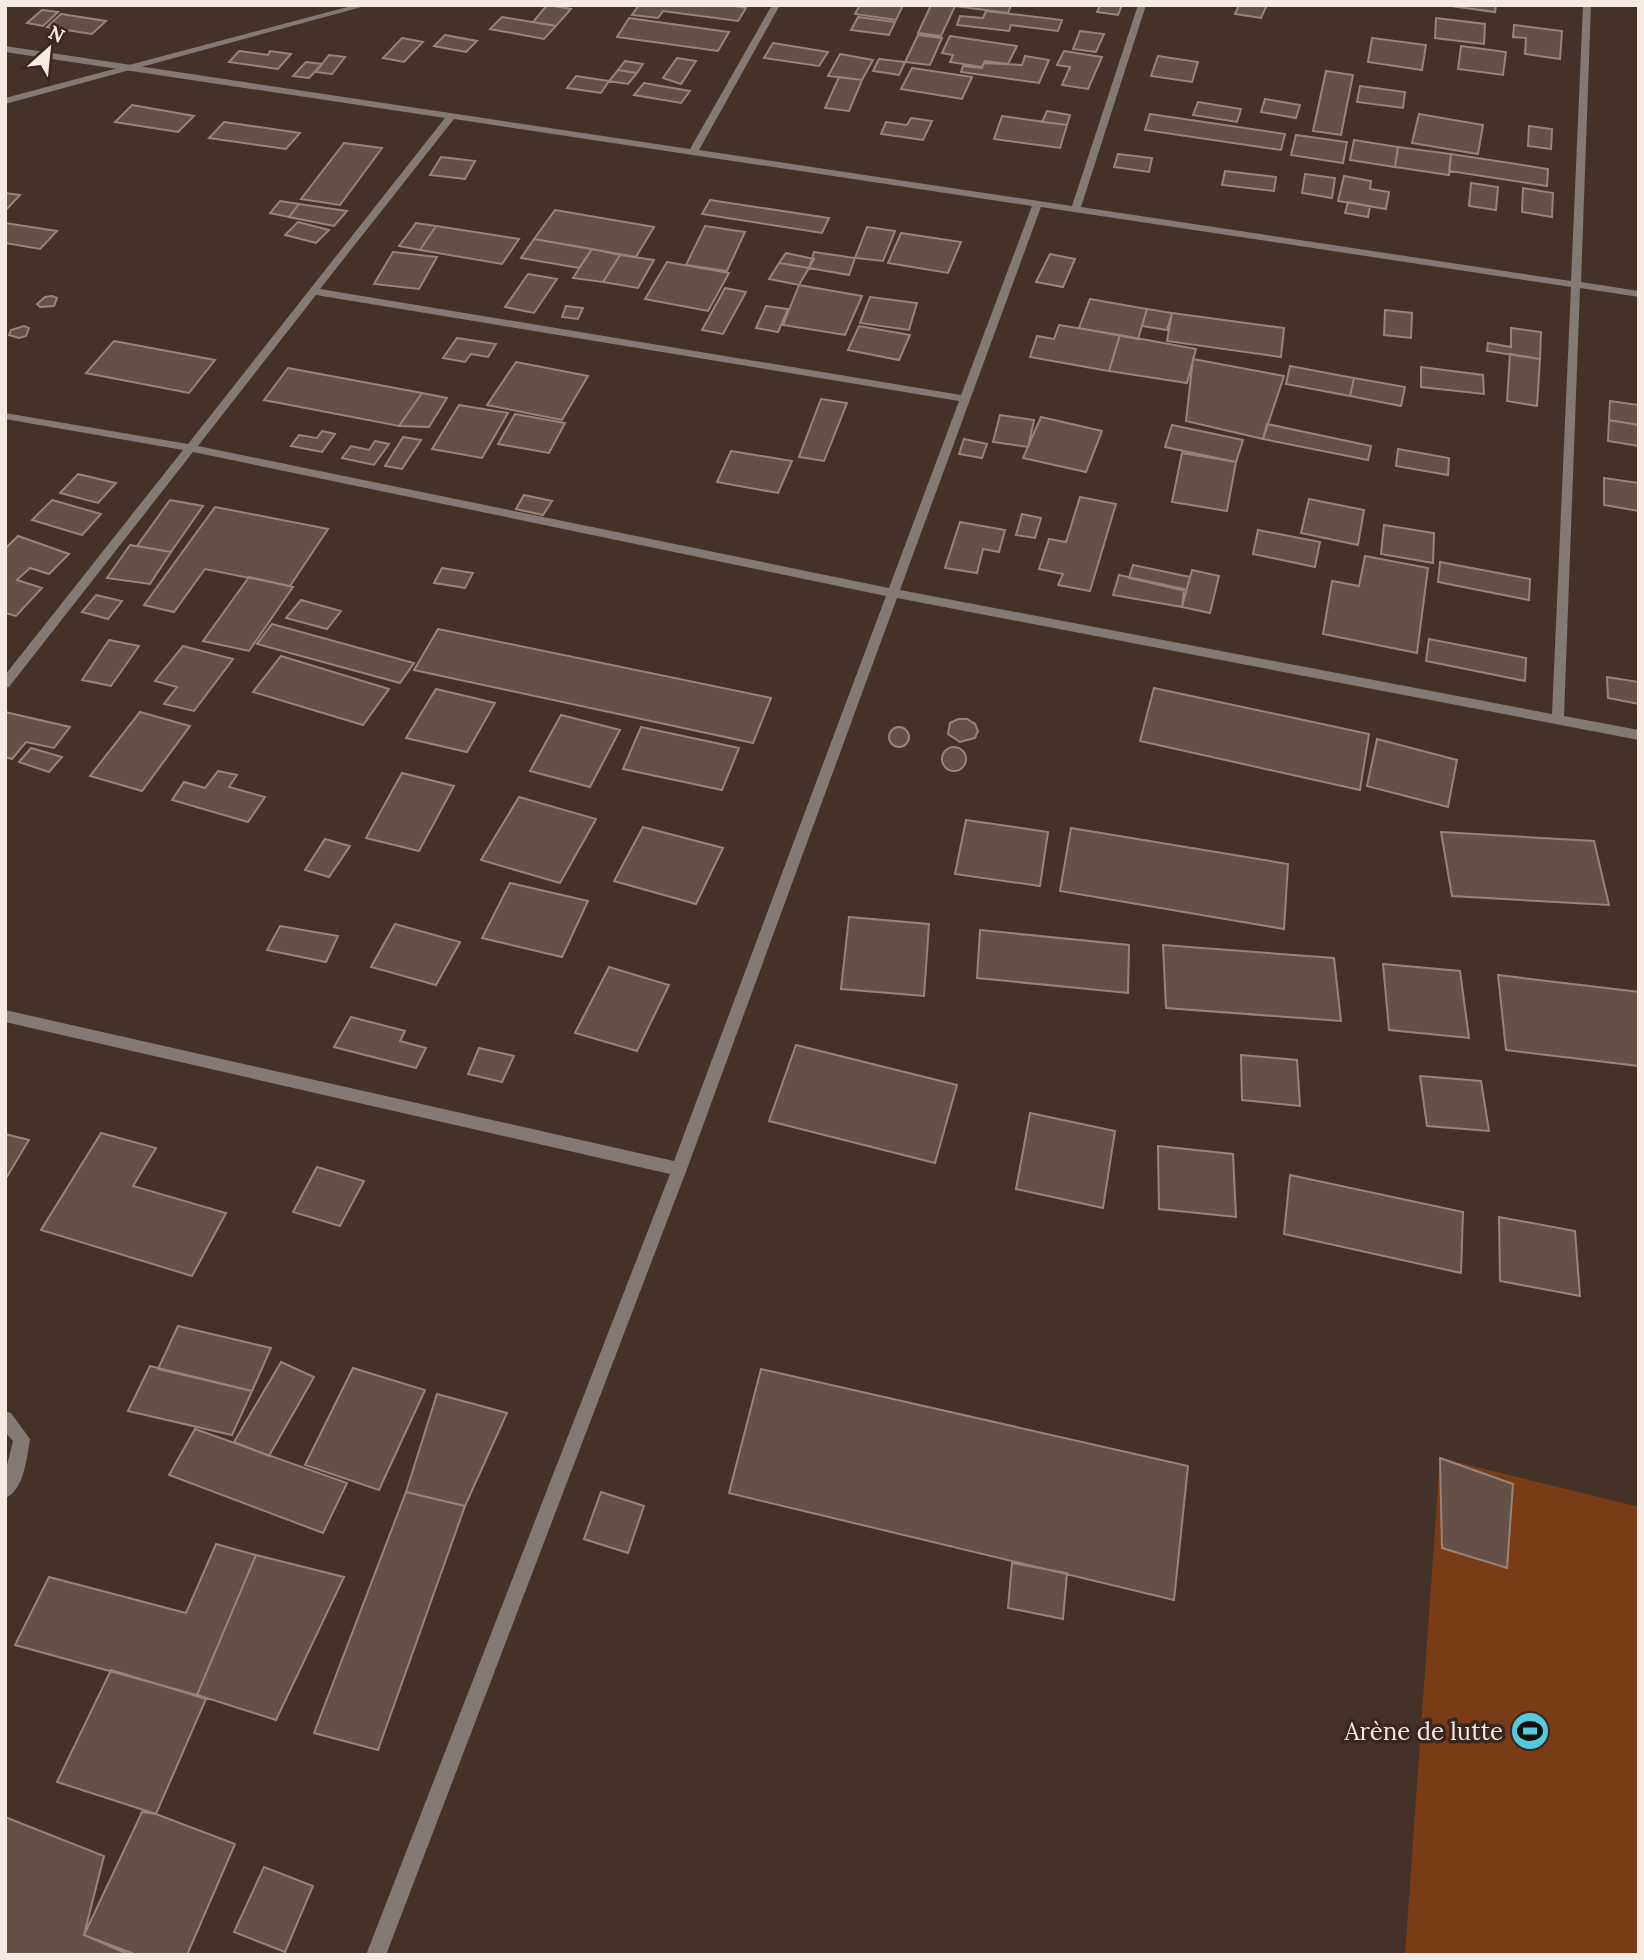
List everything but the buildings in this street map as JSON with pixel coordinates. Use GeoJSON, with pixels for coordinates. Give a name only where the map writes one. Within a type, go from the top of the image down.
{"type":"FeatureCollection","features":[{"type":"Feature","properties":{"kind":"street"},"geometry":{"type":"LineString","coordinates":[[692,152],[776,5]]}},
{"type":"Feature","properties":{"kind":"street"},"geometry":{"type":"LineString","coordinates":[[1075,210],[1142,5]]}},
{"type":"Feature","properties":{"kind":"street"},"geometry":{"type":"LineString","coordinates":[[1558,720],[1587,5]]}},
{"type":"Feature","properties":{"kind":"street"},"geometry":{"type":"LineString","coordinates":[[5,102],[360,6]]}},
{"type":"Feature","properties":{"kind":"street"},"geometry":{"type":"LineString","coordinates":[[5,49],[1639,294]]}},
{"type":"Feature","properties":{"kind":"street"},"geometry":{"type":"LineString","coordinates":[[5,684],[452,115]]}},
{"type":"Feature","properties":{"kind":"street"},"geometry":{"type":"LineString","coordinates":[[376,1955],[679,1170],[1037,204]]}},
{"type":"Feature","properties":{"kind":"street"},"geometry":{"type":"LineString","coordinates":[[313,291],[965,399]]}},
{"type":"Feature","properties":{"kind":"street"},"geometry":{"type":"LineString","coordinates":[[5,416],[191,448],[893,593],[1639,735]]}},
{"type":"Feature","properties":{"kind":"street"},"geometry":{"type":"LineString","coordinates":[[5,1016],[679,1170]]}},
{"type":"Feature","properties":{"kind":"street"},"geometry":{"type":"LineString","coordinates":[[5,1419],[22,1439],[15,1472],[5,1490]]}},
{"type":"Feature","properties":{"kind":"shaded area","name":"Arène de lutte"},"geometry":{"type":"Polygon","coordinates":[[[1440,1458],[1639,1507],[1639,1955],[1405,1955],[1440,1458]]]}},
{"type":"Feature","properties":{"kind":"place","name":"Arène de lutte"},"geometry":{"type":"Point","coordinates":[1530,1731]}}]}
